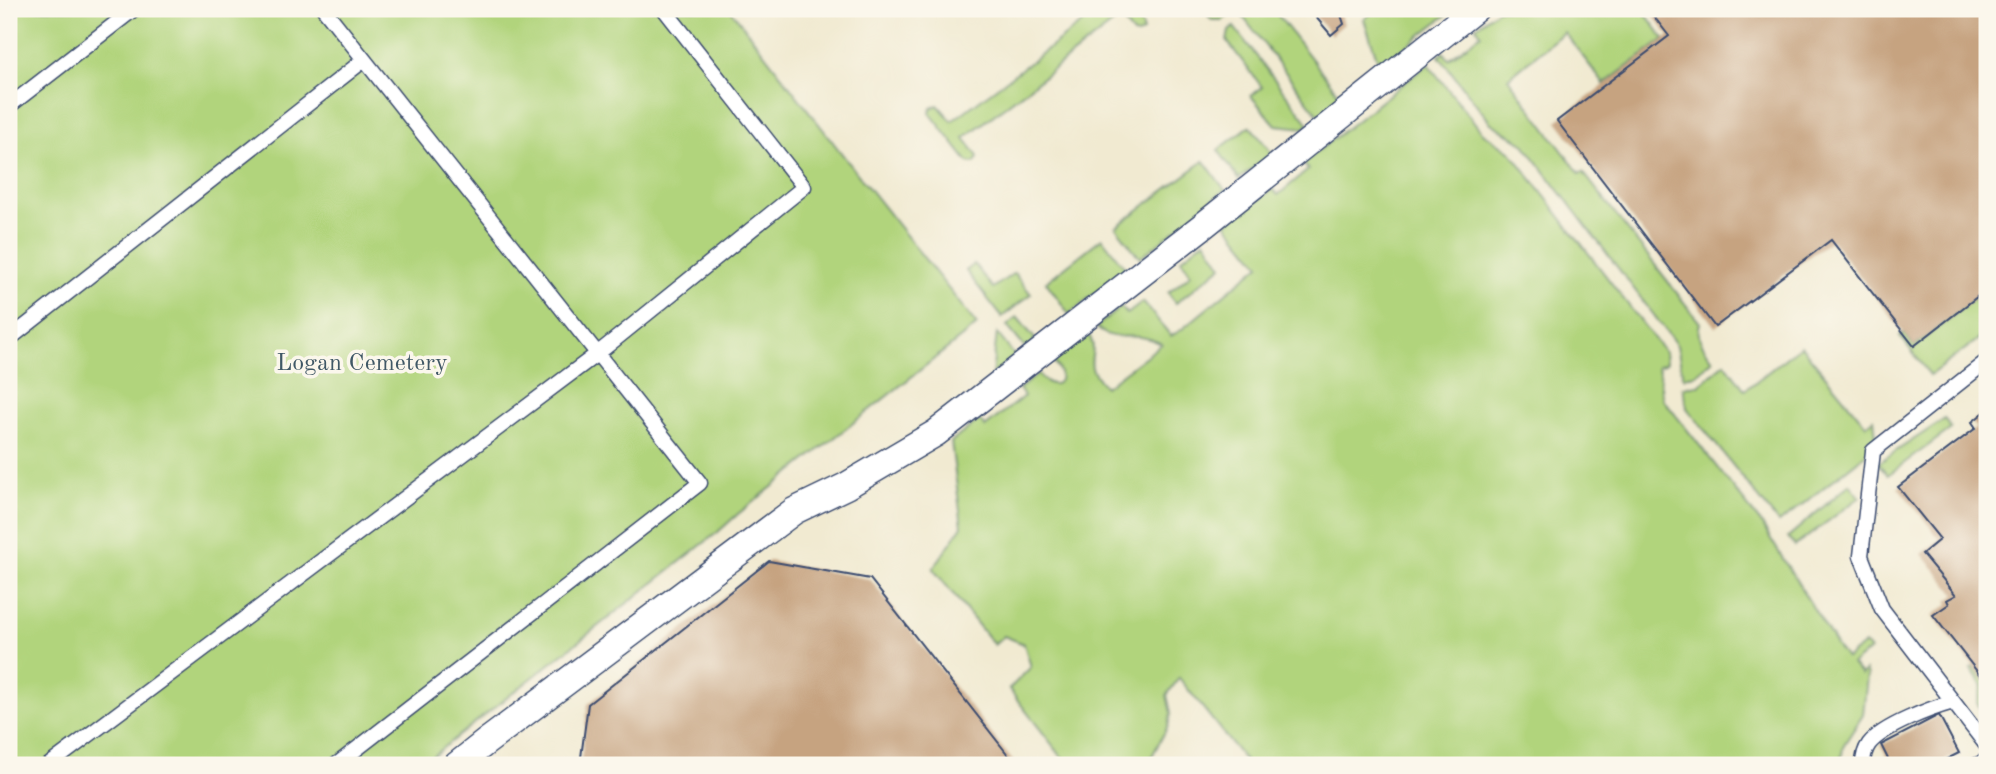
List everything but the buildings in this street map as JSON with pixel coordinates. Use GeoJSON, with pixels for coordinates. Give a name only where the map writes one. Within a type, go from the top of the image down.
{"type":"FeatureCollection","features":[{"type":"Feature","properties":{"kind":"street"},"geometry":{"type":"LineString","coordinates":[[457,765],[794,511],[846,486],[936,433],[1204,225],[1475,9]]}},
{"type":"Feature","properties":{"kind":"lane"},"geometry":{"type":"LineString","coordinates":[[9,106],[134,9]]}},
{"type":"Feature","properties":{"kind":"lane"},"geometry":{"type":"LineString","coordinates":[[324,9],[700,483],[336,765]]}},
{"type":"Feature","properties":{"kind":"lane"},"geometry":{"type":"LineString","coordinates":[[49,765],[597,354],[804,187],[664,9]]}},
{"type":"Feature","properties":{"kind":"lane"},"geometry":{"type":"LineString","coordinates":[[9,339],[364,60]]}},
{"type":"Feature","properties":{"kind":"lane"},"geometry":{"type":"LineString","coordinates":[[1987,361],[1873,451],[1861,556],[1882,609],[1987,746]]}},
{"type":"Feature","properties":{"kind":"lane"},"geometry":{"type":"LineString","coordinates":[[1863,765],[1864,752],[1874,739],[1928,709],[1953,702]]}},
{"type":"Feature","properties":{"kind":"lane"},"geometry":{"type":"LineString","coordinates":[[1977,765],[1987,760]]}},
{"type":"Feature","properties":{"kind":"green space","name":"Logan Cemetery"},"geometry":{"type":"Polygon","coordinates":[[[9,9],[730,9],[977,325],[421,765],[9,765],[9,9]]]}},
{"type":"Feature","properties":{"kind":"green space"},"geometry":{"type":"Polygon","coordinates":[[[1101,9],[1129,9],[1143,27],[1143,32],[1133,34],[1120,18],[964,138],[978,158],[974,163],[968,162],[930,113],[931,108],[938,105],[952,121],[1101,9]]]}},
{"type":"Feature","properties":{"kind":"green space"},"geometry":{"type":"Polygon","coordinates":[[[1203,9],[1221,9],[1227,17],[1212,20],[1203,9]]]}},
{"type":"Feature","properties":{"kind":"green space"},"geometry":{"type":"Polygon","coordinates":[[[1237,9],[1273,9],[1342,98],[1319,116],[1237,9]]]}},
{"type":"Feature","properties":{"kind":"green space"},"geometry":{"type":"Polygon","coordinates":[[[1377,9],[1454,9],[1380,67],[1364,19],[1377,9]]]}},
{"type":"Feature","properties":{"kind":"green space"},"geometry":{"type":"Polygon","coordinates":[[[1498,9],[1642,9],[1664,39],[1604,84],[1564,32],[1508,78],[1580,174],[1583,172],[1700,323],[1700,338],[1713,360],[1695,375],[1683,377],[1677,346],[1523,143],[1491,123],[1439,56],[1443,52],[1449,59],[1481,34],[1476,27],[1498,9]]]}},
{"type":"Feature","properties":{"kind":"green space"},"geometry":{"type":"Polygon","coordinates":[[[1234,27],[1309,124],[1304,128],[1276,125],[1251,96],[1262,87],[1227,41],[1229,31],[1234,27]]]}},
{"type":"Feature","properties":{"kind":"green space"},"geometry":{"type":"Polygon","coordinates":[[[1428,64],[1483,133],[1510,151],[1665,353],[1666,363],[1658,366],[1663,399],[1761,523],[1838,648],[1846,658],[1865,644],[1870,650],[1852,664],[1861,675],[1865,671],[1867,676],[1863,715],[1843,746],[1841,765],[1241,765],[1245,761],[1179,678],[1167,695],[1171,713],[1168,726],[1152,756],[1140,765],[1068,765],[1009,689],[1031,667],[1024,644],[1004,636],[994,645],[933,569],[962,526],[951,442],[979,420],[985,427],[1024,396],[1019,389],[1038,374],[1050,384],[1058,382],[1060,374],[1053,361],[1088,334],[1093,348],[1092,368],[1105,387],[1162,344],[1140,337],[1111,336],[1096,327],[1121,307],[1127,314],[1143,302],[1171,336],[1181,330],[1260,265],[1226,223],[1272,189],[1278,195],[1308,170],[1303,163],[1428,64]]]}},
{"type":"Feature","properties":{"kind":"green space"},"geometry":{"type":"Polygon","coordinates":[[[1250,126],[1272,153],[1239,179],[1218,150],[1250,126]]]}},
{"type":"Feature","properties":{"kind":"green space"},"geometry":{"type":"Polygon","coordinates":[[[1204,161],[1225,190],[1140,258],[1116,227],[1204,161]]]}},
{"type":"Feature","properties":{"kind":"green space"},"geometry":{"type":"Polygon","coordinates":[[[1102,238],[1126,269],[1069,314],[1046,282],[1102,238]]]}},
{"type":"Feature","properties":{"kind":"green space"},"geometry":{"type":"Polygon","coordinates":[[[1205,240],[1222,266],[1176,303],[1168,293],[1191,274],[1181,259],[1205,240]]]}},
{"type":"Feature","properties":{"kind":"green space"},"geometry":{"type":"Polygon","coordinates":[[[974,264],[993,288],[1014,273],[1031,294],[1002,317],[966,271],[974,264]]]}},
{"type":"Feature","properties":{"kind":"green space"},"geometry":{"type":"Polygon","coordinates":[[[1983,292],[1987,297],[1987,316],[1979,323],[1987,333],[1930,375],[1900,336],[1904,333],[1914,346],[1983,292]]]}},
{"type":"Feature","properties":{"kind":"green space"},"geometry":{"type":"Polygon","coordinates":[[[1017,317],[1036,340],[1025,348],[1007,326],[1017,317]]]}},
{"type":"Feature","properties":{"kind":"green space"},"geometry":{"type":"Polygon","coordinates":[[[997,333],[1015,356],[992,375],[997,333]]]}},
{"type":"Feature","properties":{"kind":"green space"},"geometry":{"type":"Polygon","coordinates":[[[1801,346],[1866,425],[1874,419],[1877,445],[1779,523],[1687,408],[1683,387],[1699,385],[1725,363],[1745,390],[1801,346]]]}},
{"type":"Feature","properties":{"kind":"green space"},"geometry":{"type":"Polygon","coordinates":[[[1945,419],[1951,429],[1888,475],[1878,463],[1945,419]]]}},
{"type":"Feature","properties":{"kind":"green space"},"geometry":{"type":"Polygon","coordinates":[[[1850,484],[1860,497],[1795,546],[1788,537],[1850,484]]]}},
{"type":"Feature","properties":{"kind":"green space"},"geometry":{"type":"Polygon","coordinates":[[[1974,667],[1987,684],[1987,717],[1977,703],[1982,686],[1971,669],[1974,667]]]}}]}
